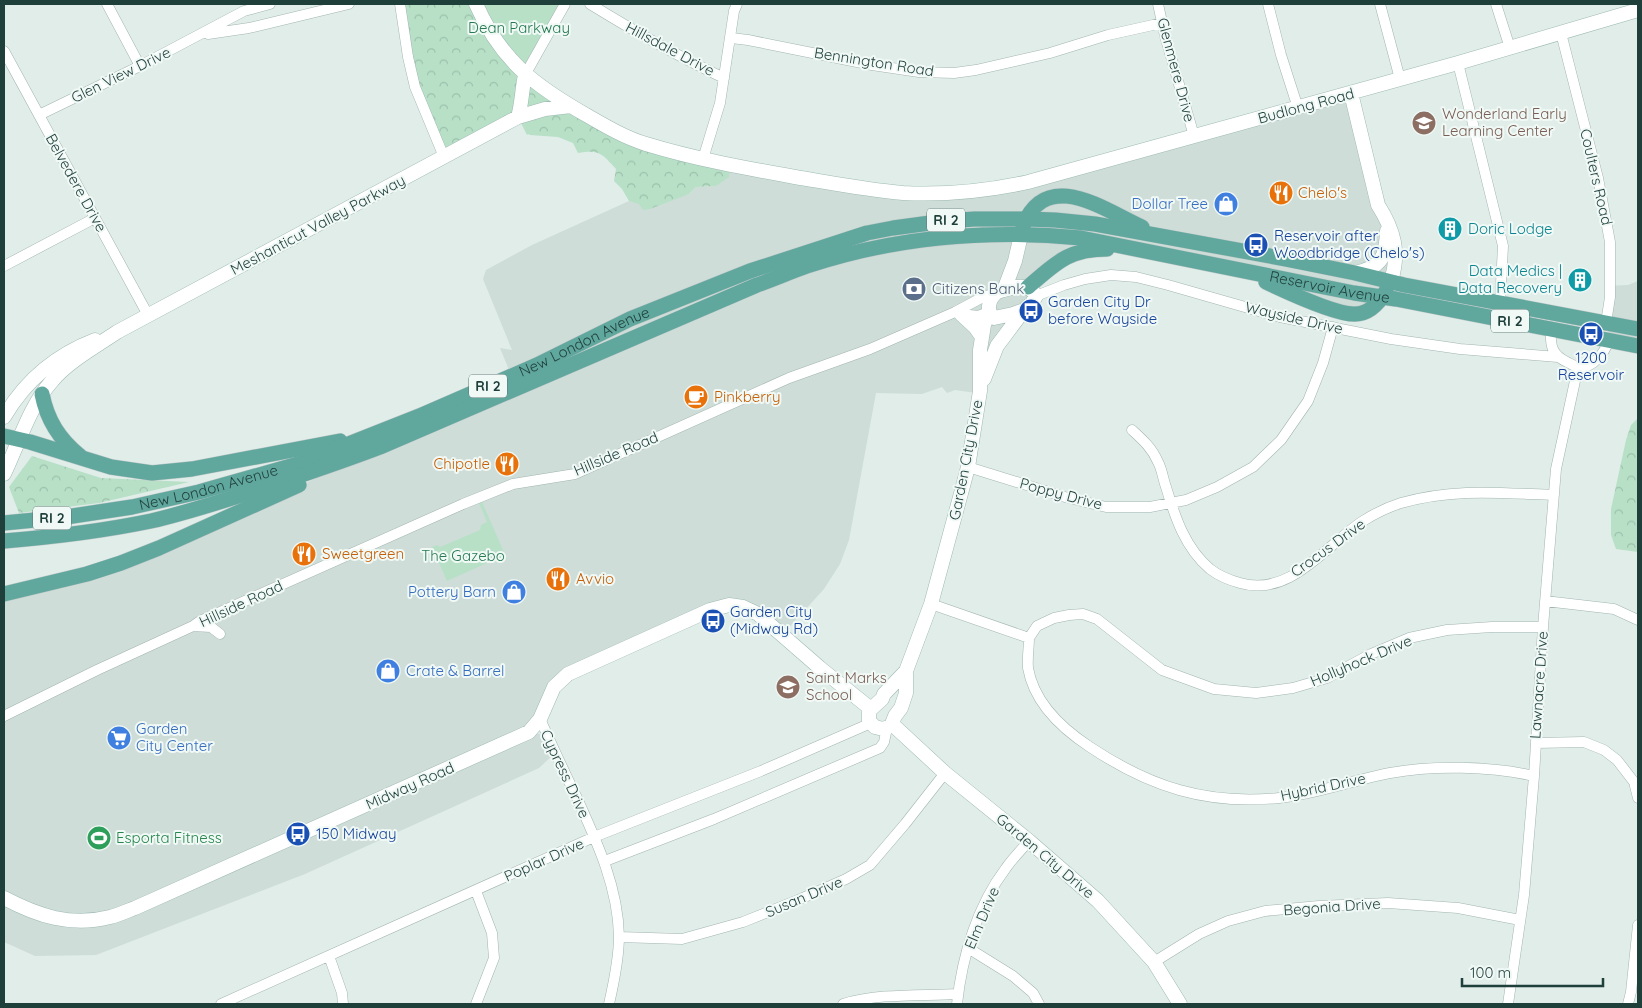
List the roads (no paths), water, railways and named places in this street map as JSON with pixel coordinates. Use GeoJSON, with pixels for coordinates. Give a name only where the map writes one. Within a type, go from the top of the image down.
{"type":"FeatureCollection","features":[{"type":"Feature","properties":{"kind":"main road"},"geometry":{"type":"LineString","coordinates":[[1021,235],[1026,219],[1035,207],[1046,199],[1057,196],[1071,196],[1095,204],[1164,236]]}},
{"type":"Feature","properties":{"kind":"main road","name":"New London Avenue"},"geometry":{"type":"LineString","coordinates":[[4,522],[100,512],[199,492],[298,464],[371,436],[529,368],[630,319],[720,282],[845,239],[893,228],[945,220],[975,218],[1026,219]]}},
{"type":"Feature","properties":{"kind":"main road","name":"Reservoir Avenue"},"geometry":{"type":"LineString","coordinates":[[1026,219],[1094,224],[1164,236],[1638,330]]}},
{"type":"Feature","properties":{"kind":"main road","name":"Reservoir Avenue"},"geometry":{"type":"LineString","coordinates":[[1021,235],[1081,238],[1354,293],[1638,346]]}},
{"type":"Feature","properties":{"kind":"main road","name":"New London Avenue"},"geometry":{"type":"LineString","coordinates":[[4,541],[118,527],[169,516],[220,502],[347,460],[749,288],[807,266],[865,250],[907,242],[957,236],[1021,235]]}},
{"type":"Feature","properties":{"kind":"main road"},"geometry":{"type":"LineString","coordinates":[[1032,292],[1057,262],[1067,256],[1088,250],[1131,249]]}},
{"type":"Feature","properties":{"kind":"main road"},"geometry":{"type":"LineString","coordinates":[[1242,271],[1314,302],[1338,311],[1353,314],[1362,313],[1373,307],[1382,297],[1390,281]]}},
{"type":"Feature","properties":{"kind":"main road"},"geometry":{"type":"LineString","coordinates":[[42,394],[47,416],[55,430],[72,449],[86,460]]}},
{"type":"Feature","properties":{"kind":"main road"},"geometry":{"type":"LineString","coordinates":[[4,436],[124,470],[165,472],[192,469],[371,436]]}},
{"type":"Feature","properties":{"kind":"main road"},"geometry":{"type":"LineString","coordinates":[[4,594],[87,574],[121,563],[285,492],[347,460]]}},
{"type":"Feature","properties":{"kind":"street"},"geometry":{"type":"LineString","coordinates":[[107,4],[140,66]]}},
{"type":"Feature","properties":{"kind":"street","name":"Glen View Drive"},"geometry":{"type":"LineString","coordinates":[[39,115],[140,66],[244,11],[270,4]]}},
{"type":"Feature","properties":{"kind":"street","name":"Glen View Drive"},"geometry":{"type":"LineString","coordinates":[[202,34],[249,28],[349,4]]}},
{"type":"Feature","properties":{"kind":"street"},"geometry":{"type":"LineString","coordinates":[[400,4],[413,82],[444,157]]}},
{"type":"Feature","properties":{"kind":"street"},"geometry":{"type":"LineString","coordinates":[[476,4],[485,26],[496,42],[525,75],[570,106],[606,126],[645,144],[703,159],[720,103],[734,11],[737,4]]}},
{"type":"Feature","properties":{"kind":"street"},"geometry":{"type":"LineString","coordinates":[[518,117],[522,104],[525,75],[565,4]]}},
{"type":"Feature","properties":{"kind":"street","name":"Hillsdale Drive"},"geometry":{"type":"LineString","coordinates":[[590,4],[645,38],[724,78]]}},
{"type":"Feature","properties":{"kind":"street","name":"Glenmere Drive"},"geometry":{"type":"LineString","coordinates":[[1158,4],[1194,136]]}},
{"type":"Feature","properties":{"kind":"street"},"geometry":{"type":"LineString","coordinates":[[1268,4],[1281,55],[1298,108]]}},
{"type":"Feature","properties":{"kind":"street"},"geometry":{"type":"LineString","coordinates":[[1380,4],[1400,79]]}},
{"type":"Feature","properties":{"kind":"street"},"geometry":{"type":"LineString","coordinates":[[1496,4],[1510,48]]}},
{"type":"Feature","properties":{"kind":"street","name":"Budlong Road"},"geometry":{"type":"LineString","coordinates":[[703,159],[726,165],[879,190],[924,194],[971,192],[1028,182],[1458,63],[1638,10]]}},
{"type":"Feature","properties":{"kind":"street","name":"Bennington Road"},"geometry":{"type":"LineString","coordinates":[[731,38],[919,72],[954,73],[976,70],[1050,53],[1108,35],[1162,23]]}},
{"type":"Feature","properties":{"kind":"street","name":"Coulters Road"},"geometry":{"type":"LineString","coordinates":[[1561,33],[1598,178],[1610,242],[1610,297],[1606,323]]}},
{"type":"Feature","properties":{"kind":"street","name":"Belvedere Drive"},"geometry":{"type":"LineString","coordinates":[[4,50],[148,315]]}},
{"type":"Feature","properties":{"kind":"street"},"geometry":{"type":"LineString","coordinates":[[1458,63],[1503,246],[1500,303]]}},
{"type":"Feature","properties":{"kind":"street"},"geometry":{"type":"LineString","coordinates":[[1351,93],[1378,205],[1388,220],[1394,238],[1394,268],[1390,281]]}},
{"type":"Feature","properties":{"kind":"street"},"geometry":{"type":"LineString","coordinates":[[518,117],[545,109],[570,106]]}},
{"type":"Feature","properties":{"kind":"street","name":"Meshanticut Valley Parkway"},"geometry":{"type":"LineString","coordinates":[[4,474],[42,394],[52,380],[68,366],[117,332],[518,117]]}},
{"type":"Feature","properties":{"kind":"street"},"geometry":{"type":"LineString","coordinates":[[4,266],[95,218]]}},
{"type":"Feature","properties":{"kind":"street"},"geometry":{"type":"LineString","coordinates":[[1355,273],[1372,268],[1383,255],[1388,220]]}},
{"type":"Feature","properties":{"kind":"street","name":"Garden City Drive"},"geometry":{"type":"LineString","coordinates":[[871,723],[879,729],[891,723],[902,708],[906,693],[906,671],[931,604],[968,467],[980,391],[982,337],[986,319],[990,314],[988,306],[1000,291],[1015,261],[1021,235]]}},
{"type":"Feature","properties":{"kind":"street","name":"Wayside Drive"},"geometry":{"type":"LineString","coordinates":[[1032,292],[1086,278],[1136,277],[1168,284],[1280,317],[1391,339],[1460,349],[1558,357]]}},
{"type":"Feature","properties":{"kind":"street"},"geometry":{"type":"LineString","coordinates":[[1000,291],[1018,286],[1032,292]]}},
{"type":"Feature","properties":{"kind":"street","name":"Hillside Road"},"geometry":{"type":"LineString","coordinates":[[4,716],[96,670],[193,626],[206,618],[463,504],[513,484],[574,474],[789,378],[839,361],[958,313],[983,297],[1000,291]]}},
{"type":"Feature","properties":{"kind":"street","name":"Garden City Drive"},"geometry":{"type":"LineString","coordinates":[[980,391],[997,346],[1024,310],[1032,303],[1032,292]]}},
{"type":"Feature","properties":{"kind":"street"},"geometry":{"type":"LineString","coordinates":[[990,314],[994,318],[1024,310]]}},
{"type":"Feature","properties":{"kind":"street"},"geometry":{"type":"LineString","coordinates":[[958,313],[975,327],[982,337]]}},
{"type":"Feature","properties":{"kind":"street","name":"Hillside Road"},"geometry":{"type":"LineString","coordinates":[[958,313],[978,316],[990,314]]}},
{"type":"Feature","properties":{"kind":"street","name":"Poppy Drive"},"geometry":{"type":"LineString","coordinates":[[968,467],[1065,497],[1106,507],[1150,507],[1186,500],[1217,487],[1253,467],[1281,440],[1308,401],[1323,363],[1333,327]]}},
{"type":"Feature","properties":{"kind":"street"},"geometry":{"type":"LineString","coordinates":[[1551,329],[1553,350],[1558,357],[1578,367],[1597,360],[1604,352],[1609,340]]}},
{"type":"Feature","properties":{"kind":"street","name":"Meshanticut Valley Parkway"},"geometry":{"type":"LineString","coordinates":[[4,417],[24,389],[35,377],[55,361],[81,345],[117,332]]}},
{"type":"Feature","properties":{"kind":"street","name":"Lawnacre Drive"},"geometry":{"type":"LineString","coordinates":[[1508,1004],[1520,920],[1534,776],[1543,627],[1556,469],[1578,367]]}},
{"type":"Feature","properties":{"kind":"street","name":"Crocus Drive"},"geometry":{"type":"LineString","coordinates":[[1132,430],[1147,443],[1158,462],[1186,541],[1200,560],[1212,570],[1228,580],[1245,585],[1259,586],[1277,583],[1291,577],[1310,565],[1364,521],[1398,504],[1429,496],[1457,492],[1554,495]]}},
{"type":"Feature","properties":{"kind":"street"},"geometry":{"type":"LineString","coordinates":[[1545,601],[1614,609],[1638,620]]}},
{"type":"Feature","properties":{"kind":"street"},"geometry":{"type":"LineString","coordinates":[[931,604],[1029,638]]}},
{"type":"Feature","properties":{"kind":"street","name":"Midway Road"},"geometry":{"type":"LineString","coordinates":[[4,898],[25,910],[59,920],[90,921],[110,917],[136,908],[529,732],[540,719],[554,687],[568,674],[710,610],[730,605],[743,607],[758,614],[781,635],[874,706]]}},
{"type":"Feature","properties":{"kind":"street","name":"Hollyhock Drive"},"geometry":{"type":"LineString","coordinates":[[1029,638],[1037,626],[1054,618],[1083,614],[1097,620],[1162,670],[1214,689],[1256,693],[1293,688],[1327,678],[1371,654],[1409,638],[1447,630],[1492,626],[1543,627]]}},
{"type":"Feature","properties":{"kind":"street","name":"Hillside Road"},"geometry":{"type":"LineString","coordinates":[[193,626],[212,628],[220,634]]}},
{"type":"Feature","properties":{"kind":"street","name":"Hybrid Drive"},"geometry":{"type":"LineString","coordinates":[[1029,638],[1028,668],[1035,688],[1042,703],[1072,735],[1142,778],[1191,794],[1228,799],[1279,798],[1319,791],[1391,773],[1416,770],[1512,771],[1534,776]]}},
{"type":"Feature","properties":{"kind":"street","name":"Garden City Drive"},"geometry":{"type":"LineString","coordinates":[[874,706],[906,671]]}},
{"type":"Feature","properties":{"kind":"street","name":"Garden City Drive"},"geometry":{"type":"LineString","coordinates":[[874,706],[886,704],[890,706],[893,709],[891,723]]}},
{"type":"Feature","properties":{"kind":"street"},"geometry":{"type":"LineString","coordinates":[[871,723],[868,717],[874,706]]}},
{"type":"Feature","properties":{"kind":"street","name":"Cypress Drive"},"geometry":{"type":"LineString","coordinates":[[540,719],[605,861],[610,881],[619,937],[617,967],[609,1004]]}},
{"type":"Feature","properties":{"kind":"street","name":"Poplar Drive"},"geometry":{"type":"LineString","coordinates":[[221,1004],[594,837],[761,771],[871,723]]}},
{"type":"Feature","properties":{"kind":"street","name":"Garden City Drive"},"geometry":{"type":"LineString","coordinates":[[891,723],[945,773],[1029,841],[1098,901],[1154,962],[1180,1004]]}},
{"type":"Feature","properties":{"kind":"street","name":"Poplar Drive"},"geometry":{"type":"LineString","coordinates":[[605,861],[714,819],[880,748],[891,723]]}},
{"type":"Feature","properties":{"kind":"street"},"geometry":{"type":"LineString","coordinates":[[1536,742],[1584,742],[1604,750],[1617,760],[1634,782],[1638,798]]}},
{"type":"Feature","properties":{"kind":"street","name":"Susan Drive"},"geometry":{"type":"LineString","coordinates":[[619,937],[682,939],[743,922],[846,879],[870,865],[945,773]]}},
{"type":"Feature","properties":{"kind":"street","name":"Elm Drive"},"geometry":{"type":"LineString","coordinates":[[957,999],[960,977],[968,948],[986,899],[1006,868],[1029,841]]}},
{"type":"Feature","properties":{"kind":"street"},"geometry":{"type":"LineString","coordinates":[[476,891],[492,933],[494,958],[476,1004]]}},
{"type":"Feature","properties":{"kind":"street","name":"Begonia Drive"},"geometry":{"type":"LineString","coordinates":[[1154,962],[1198,934],[1228,920],[1265,911],[1388,903],[1458,908],[1520,920]]}},
{"type":"Feature","properties":{"kind":"street"},"geometry":{"type":"LineString","coordinates":[[1628,1004],[1638,925]]}},
{"type":"Feature","properties":{"kind":"street"},"geometry":{"type":"LineString","coordinates":[[968,948],[1013,976],[1033,993],[1039,1004]]}},
{"type":"Feature","properties":{"kind":"street"},"geometry":{"type":"LineString","coordinates":[[329,956],[344,1004]]}},
{"type":"Feature","properties":{"kind":"street"},"geometry":{"type":"LineString","coordinates":[[842,1004],[887,997],[957,999]]}},
{"type":"Feature","properties":{"kind":"place","name":"Wonderland Early Learning Center"},"geometry":{"type":"Point","coordinates":[1424,123]}},
{"type":"Feature","properties":{"kind":"place","name":"Chelo's"},"geometry":{"type":"Point","coordinates":[1281,193]}},
{"type":"Feature","properties":{"kind":"place","name":"Dollar Tree"},"geometry":{"type":"Point","coordinates":[1226,204]}},
{"type":"Feature","properties":{"kind":"place","name":"Doric Lodge"},"geometry":{"type":"Point","coordinates":[1450,229]}},
{"type":"Feature","properties":{"kind":"place","name":"Reservoir after Woodbridge (Chelo's)"},"geometry":{"type":"Point","coordinates":[1256,245]}},
{"type":"Feature","properties":{"kind":"place","name":"Data Medics | Data Recovery"},"geometry":{"type":"Point","coordinates":[1580,280]}},
{"type":"Feature","properties":{"kind":"place","name":"Citizens Bank"},"geometry":{"type":"Point","coordinates":[914,289]}},
{"type":"Feature","properties":{"kind":"place","name":"Garden City Dr before Wayside"},"geometry":{"type":"Point","coordinates":[1031,311]}},
{"type":"Feature","properties":{"kind":"place","name":"1200 Reservoir"},"geometry":{"type":"Point","coordinates":[1591,334]}},
{"type":"Feature","properties":{"kind":"place","name":"Pinkberry"},"geometry":{"type":"Point","coordinates":[696,397]}},
{"type":"Feature","properties":{"kind":"place","name":"Chipotle"},"geometry":{"type":"Point","coordinates":[507,464]}},
{"type":"Feature","properties":{"kind":"place","name":"Sweetgreen"},"geometry":{"type":"Point","coordinates":[304,554]}},
{"type":"Feature","properties":{"kind":"place","name":"Avvio"},"geometry":{"type":"Point","coordinates":[558,579]}},
{"type":"Feature","properties":{"kind":"place","name":"Pottery Barn"},"geometry":{"type":"Point","coordinates":[514,592]}},
{"type":"Feature","properties":{"kind":"place","name":"Garden City (Midway Rd)"},"geometry":{"type":"Point","coordinates":[713,621]}},
{"type":"Feature","properties":{"kind":"place","name":"Crate & Barrel"},"geometry":{"type":"Point","coordinates":[388,671]}},
{"type":"Feature","properties":{"kind":"place","name":"Saint Marks School"},"geometry":{"type":"Point","coordinates":[788,687]}},
{"type":"Feature","properties":{"kind":"place","name":"Garden City Center"},"geometry":{"type":"Point","coordinates":[119,738]}},
{"type":"Feature","properties":{"kind":"place","name":"150 Midway"},"geometry":{"type":"Point","coordinates":[298,834]}},
{"type":"Feature","properties":{"kind":"place","name":"Esporta Fitness"},"geometry":{"type":"Point","coordinates":[99,838]}},
{"type":"Feature","properties":{"kind":"park label","name":"Dean Parkway"},"geometry":{"type":"Point","coordinates":[519,28]}},
{"type":"Feature","properties":{"kind":"park label","name":"The Gazebo"},"geometry":{"type":"Point","coordinates":[463,556]}}]}
